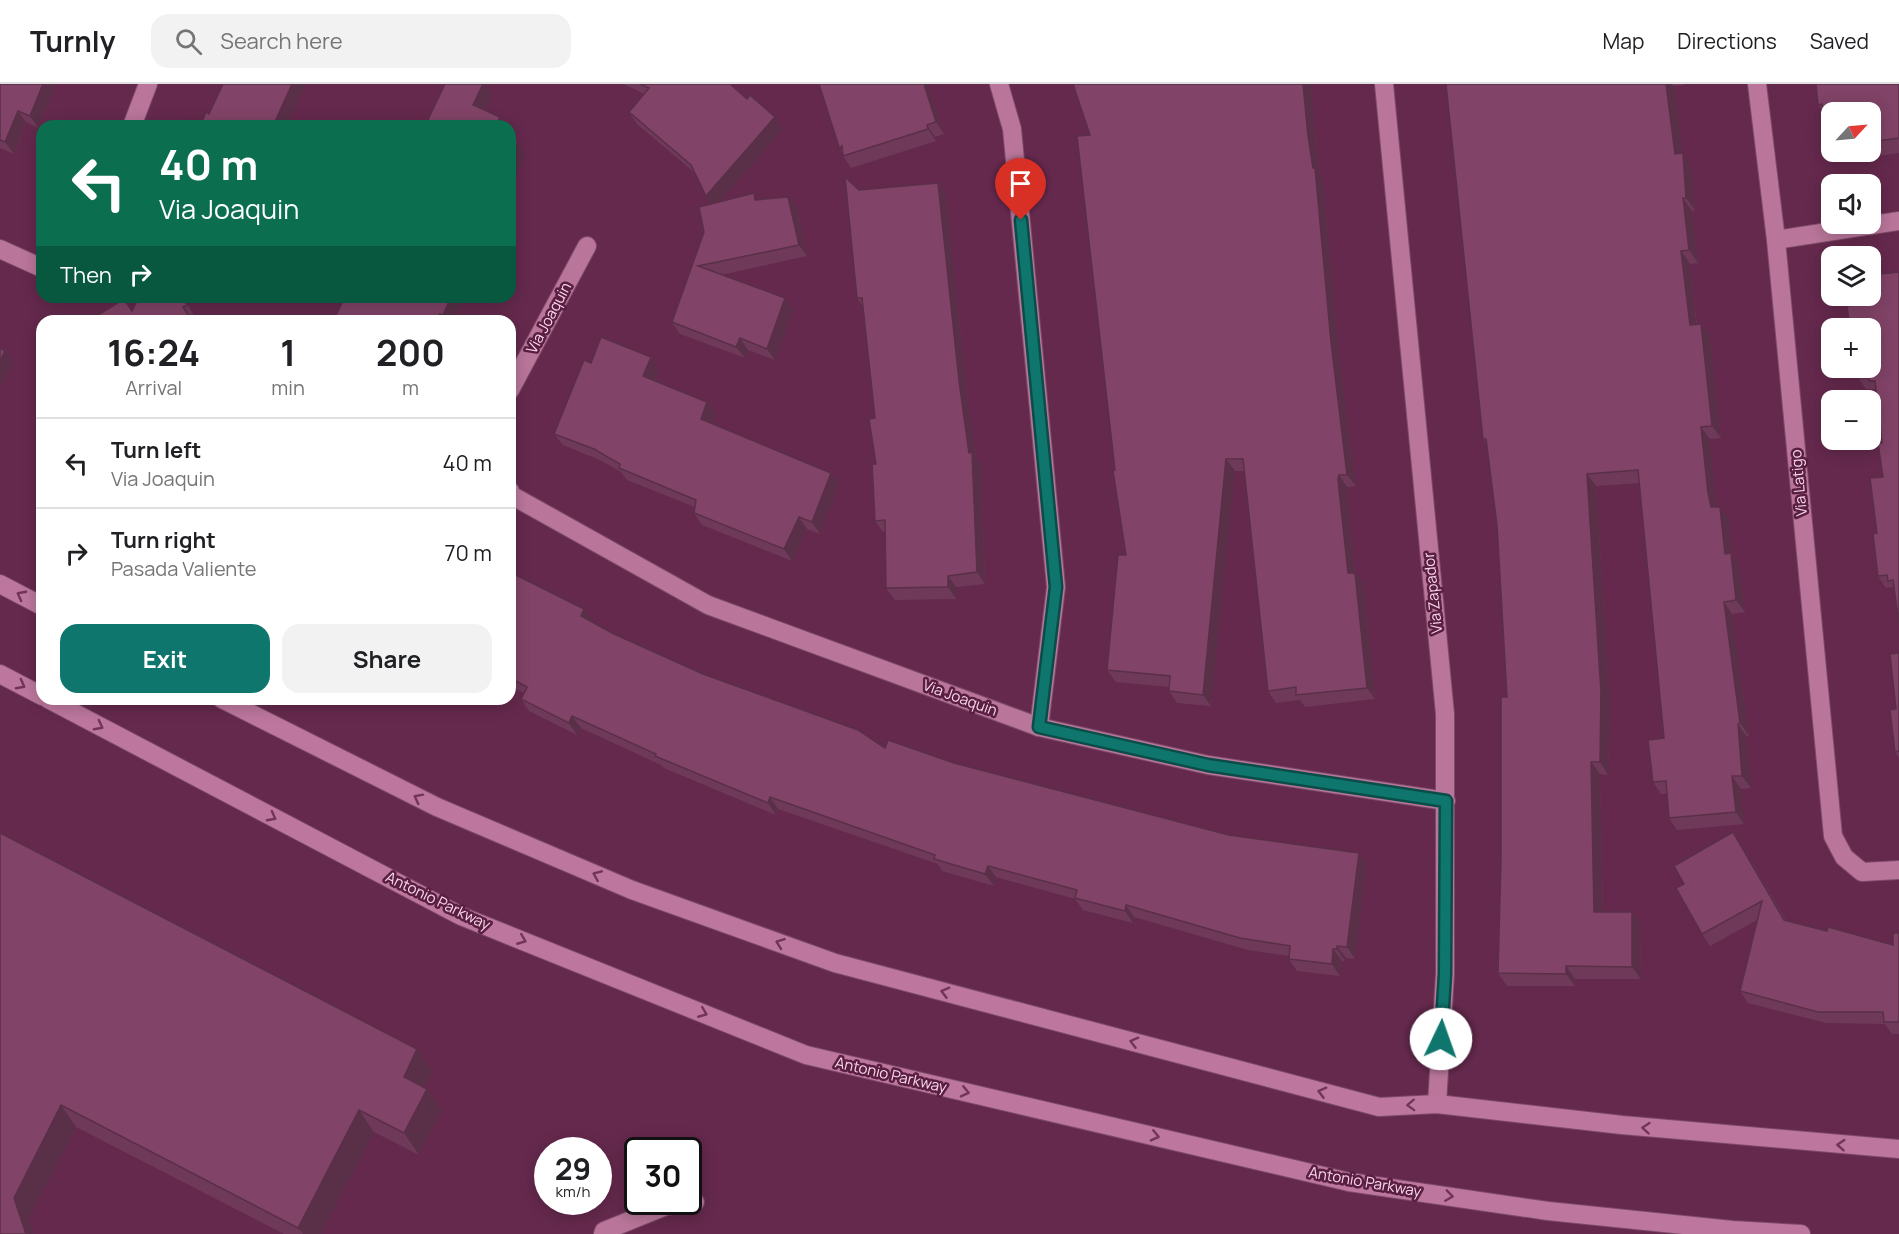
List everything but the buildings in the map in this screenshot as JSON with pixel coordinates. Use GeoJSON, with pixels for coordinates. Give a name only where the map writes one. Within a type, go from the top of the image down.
{"type":"FeatureCollection","features":[{"type":"Feature","properties":{"kind":"main road"},"geometry":{"type":"LineString","coordinates":[[0,584],[36,603]]}},
{"type":"Feature","properties":{"kind":"main road"},"geometry":{"type":"LineString","coordinates":[[0,674],[36,693]]}},
{"type":"Feature","properties":{"kind":"main road","name":"Antonio Parkway"},"geometry":{"type":"LineString","coordinates":[[59,705],[461,916],[806,1055],[1349,1182],[1653,1228],[1801,1234]]}},
{"type":"Feature","properties":{"kind":"main road"},"geometry":{"type":"LineString","coordinates":[[234,705],[436,807],[632,890],[835,963],[1379,1107],[1437,1104],[1622,1125],[1899,1149]]}},
{"type":"Feature","properties":{"kind":"street"},"geometry":{"type":"LineString","coordinates":[[134,120],[148,84]]}},
{"type":"Feature","properties":{"kind":"street"},"geometry":{"type":"LineString","coordinates":[[999,84],[1012,129],[1056,587],[1039,727]]}},
{"type":"Feature","properties":{"kind":"street","name":"Via Zapador"},"geometry":{"type":"LineString","coordinates":[[1384,84],[1445,714],[1445,974],[1437,1104]]}},
{"type":"Feature","properties":{"kind":"street","name":"Via Latigo"},"geometry":{"type":"LineString","coordinates":[[1757,84],[1776,240],[1833,836],[1844,857],[1862,872],[1899,870]]}},
{"type":"Feature","properties":{"kind":"street"},"geometry":{"type":"LineString","coordinates":[[1776,240],[1899,221]]}},
{"type":"Feature","properties":{"kind":"street","name":"Via Joaquin"},"geometry":{"type":"LineString","coordinates":[[516,379],[587,246]]}},
{"type":"Feature","properties":{"kind":"street"},"geometry":{"type":"LineString","coordinates":[[0,249],[36,265]]}},
{"type":"Feature","properties":{"kind":"street","name":"Via Joaquin"},"geometry":{"type":"LineString","coordinates":[[516,498],[708,605],[1039,727],[1208,765],[1446,801]]}},
{"type":"Feature","properties":{"kind":"street"},"geometry":{"type":"LineString","coordinates":[[603,1234],[604,1231],[644,1215]]}},
{"type":"Feature","properties":{"kind":"route"},"geometry":{"type":"LineString","coordinates":[[1021,220],[1056,587],[1039,727],[1208,765],[1446,801],[1445,974],[1441,1039]]}}]}
